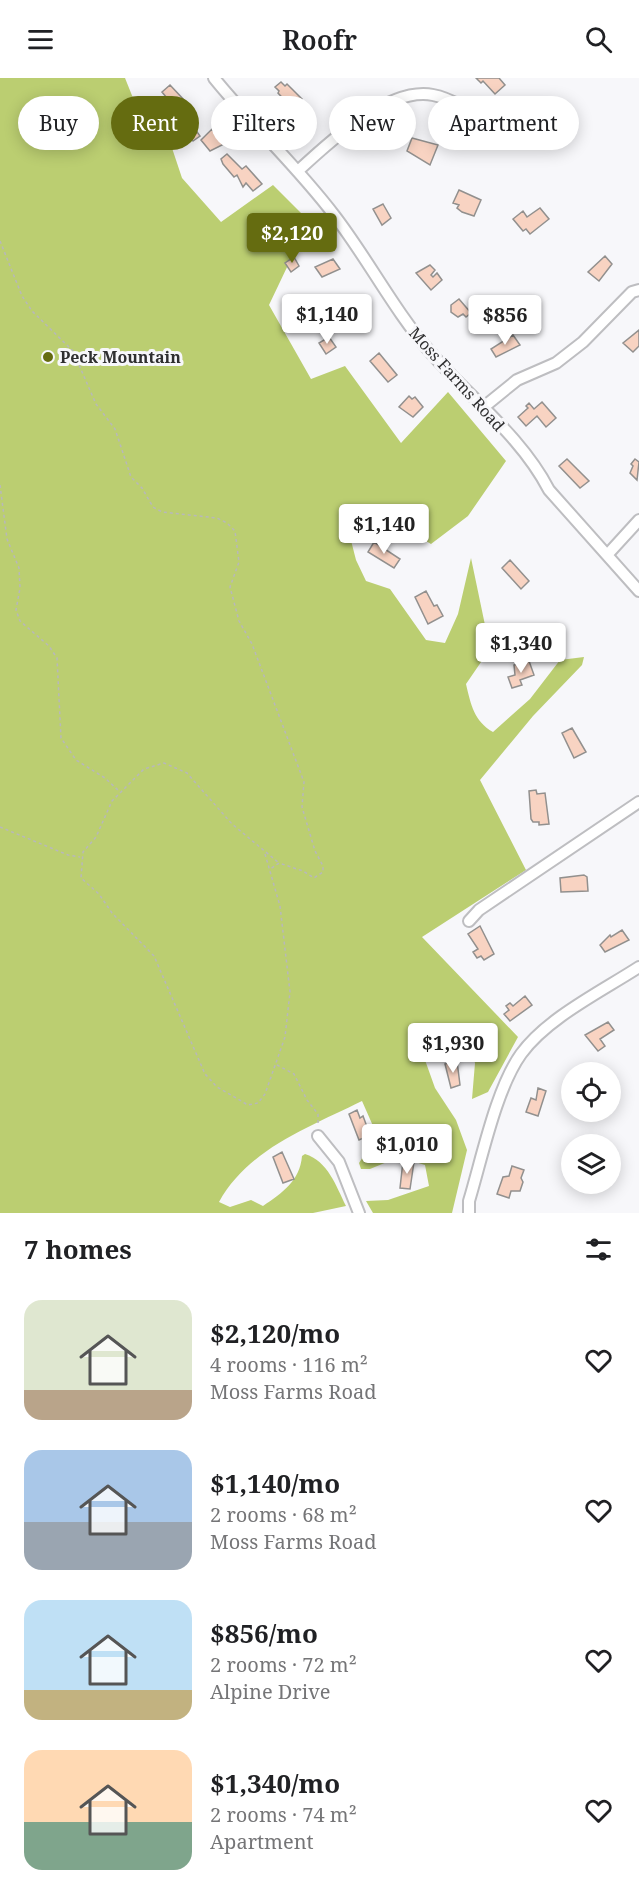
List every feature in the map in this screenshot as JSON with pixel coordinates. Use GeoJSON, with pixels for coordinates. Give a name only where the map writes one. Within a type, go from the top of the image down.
{"type":"FeatureCollection","features":[{"type":"Feature","properties":{"kind":"street","name":"Moss Farms Road"},"geometry":{"type":"LineString","coordinates":[[214,78],[299,170],[337,218],[386,295],[431,354],[485,406],[540,472],[549,490],[639,591]]}},
{"type":"Feature","properties":{"kind":"street"},"geometry":{"type":"LineString","coordinates":[[299,170],[327,145],[381,106],[408,97],[432,94],[437,96]]}},
{"type":"Feature","properties":{"kind":"street"},"geometry":{"type":"LineString","coordinates":[[485,406],[517,380],[556,363],[583,342],[632,292],[639,290]]}},
{"type":"Feature","properties":{"kind":"street"},"geometry":{"type":"LineString","coordinates":[[608,554],[639,520]]}},
{"type":"Feature","properties":{"kind":"street"},"geometry":{"type":"LineString","coordinates":[[469,921],[479,910],[639,802]]}},
{"type":"Feature","properties":{"kind":"street"},"geometry":{"type":"LineString","coordinates":[[470,1213],[469,1201],[501,1096],[521,1054],[549,1026],[639,967]]}},
{"type":"Feature","properties":{"kind":"street"},"geometry":{"type":"LineString","coordinates":[[318,1136],[339,1162],[359,1213]]}},
{"type":"Feature","properties":{"kind":"path"},"geometry":{"type":"LineString","coordinates":[[0,241],[22,296],[32,311],[73,351],[96,404],[115,429],[131,477],[142,488],[153,507],[162,512],[217,518],[227,523],[235,531],[238,562],[231,587],[239,621],[252,644],[304,782],[302,807],[315,851],[323,866],[322,872],[314,878],[303,871],[279,863],[265,854],[232,824],[200,786],[177,767],[164,763],[154,764],[144,769],[112,801],[96,837],[81,858],[81,878],[99,894],[112,913],[154,956],[205,1074],[217,1087],[248,1105],[258,1103],[265,1094],[285,1037],[290,992],[280,906],[265,854]]}},
{"type":"Feature","properties":{"kind":"path"},"geometry":{"type":"LineString","coordinates":[[0,485],[8,539],[19,568],[20,588],[16,610],[20,621],[49,646],[57,658],[61,738],[76,760],[105,778],[119,792]]}},
{"type":"Feature","properties":{"kind":"path"},"geometry":{"type":"LineString","coordinates":[[0,827],[68,855],[81,858]]}},
{"type":"Feature","properties":{"kind":"path"},"geometry":{"type":"LineString","coordinates":[[269,870],[279,863]]}},
{"type":"Feature","properties":{"kind":"path"},"geometry":{"type":"LineString","coordinates":[[275,1064],[294,1074],[300,1082],[307,1100],[318,1114],[318,1136]]}},
{"type":"Feature","properties":{"kind":"green space"},"geometry":{"type":"Polygon","coordinates":[[[0,78],[125,78],[132,96],[111,96],[111,150],[173,150],[182,178],[221,222],[273,185],[309,221],[269,305],[311,379],[345,366],[401,443],[448,392],[506,461],[468,516],[431,544],[388,518],[345,517],[356,560],[366,581],[390,589],[426,640],[445,643],[458,614],[471,558],[490,649],[466,684],[477,718],[493,732],[530,699],[560,660],[584,657],[582,665],[533,716],[480,780],[526,870],[422,937],[518,1037],[488,1092],[472,1099],[475,1063],[467,1040],[443,1036],[425,1060],[435,1088],[456,1120],[467,1150],[452,1213],[373,1213],[366,1201],[388,1200],[429,1186],[425,1165],[399,1157],[370,1169],[361,1169],[359,1163],[377,1135],[362,1101],[302,1130],[264,1153],[232,1183],[219,1202],[230,1207],[251,1200],[263,1206],[289,1186],[298,1173],[302,1156],[305,1154],[313,1157],[325,1168],[346,1206],[313,1213],[0,1213],[0,78]]]}},
{"type":"Feature","properties":{"kind":"building"},"geometry":{"type":"Polygon","coordinates":[[[476,78],[499,78],[505,85],[495,94],[483,81],[481,83],[476,78]]]}},
{"type":"Feature","properties":{"kind":"building"},"geometry":{"type":"Polygon","coordinates":[[[281,82],[285,86],[287,84],[299,96],[281,96],[275,87],[281,82]]]}},
{"type":"Feature","properties":{"kind":"building"},"geometry":{"type":"Polygon","coordinates":[[[170,85],[180,96],[165,96],[162,92],[170,85]]]}},
{"type":"Feature","properties":{"kind":"building"},"geometry":{"type":"Polygon","coordinates":[[[211,130],[212,150],[210,151],[201,140],[211,130]]]}},
{"type":"Feature","properties":{"kind":"building"},"geometry":{"type":"Polygon","coordinates":[[[416,139],[428,142],[428,150],[436,150],[430,165],[407,151],[416,150],[416,139]]]}},
{"type":"Feature","properties":{"kind":"building"},"geometry":{"type":"Polygon","coordinates":[[[227,154],[242,169],[246,166],[262,184],[253,191],[246,183],[243,187],[237,175],[234,177],[223,164],[221,159],[227,154]]]}},
{"type":"Feature","properties":{"kind":"building"},"geometry":{"type":"Polygon","coordinates":[[[459,190],[481,200],[474,216],[462,212],[457,208],[459,205],[453,203],[459,190]]]}},
{"type":"Feature","properties":{"kind":"building"},"geometry":{"type":"Polygon","coordinates":[[[383,204],[391,218],[382,225],[373,209],[383,204]]]}},
{"type":"Feature","properties":{"kind":"building"},"geometry":{"type":"Polygon","coordinates":[[[540,208],[549,219],[530,234],[526,229],[523,231],[513,219],[523,211],[527,217],[540,208]]]}},
{"type":"Feature","properties":{"kind":"building"},"geometry":{"type":"Polygon","coordinates":[[[605,256],[612,264],[599,281],[588,272],[605,256]]]}},
{"type":"Feature","properties":{"kind":"building"},"geometry":{"type":"Polygon","coordinates":[[[294,257],[299,266],[291,272],[285,263],[294,257]]]}},
{"type":"Feature","properties":{"kind":"building"},"geometry":{"type":"Polygon","coordinates":[[[333,259],[340,269],[322,277],[315,267],[333,259]]]}},
{"type":"Feature","properties":{"kind":"building"},"geometry":{"type":"Polygon","coordinates":[[[430,265],[435,270],[431,275],[433,277],[437,273],[442,280],[431,290],[416,273],[430,265]]]}},
{"type":"Feature","properties":{"kind":"building"},"geometry":{"type":"Polygon","coordinates":[[[459,299],[471,313],[466,317],[463,314],[458,317],[451,312],[451,305],[459,299]]]}},
{"type":"Feature","properties":{"kind":"building"},"geometry":{"type":"Polygon","coordinates":[[[344,307],[352,316],[337,328],[333,327],[330,318],[344,307]]]}},
{"type":"Feature","properties":{"kind":"building"},"geometry":{"type":"Polygon","coordinates":[[[639,330],[639,346],[633,352],[623,343],[639,330]]]}},
{"type":"Feature","properties":{"kind":"building"},"geometry":{"type":"Polygon","coordinates":[[[513,335],[520,345],[496,357],[491,349],[513,335]]]}},
{"type":"Feature","properties":{"kind":"building"},"geometry":{"type":"Polygon","coordinates":[[[329,337],[336,347],[326,354],[319,343],[329,337]]]}},
{"type":"Feature","properties":{"kind":"building"},"geometry":{"type":"Polygon","coordinates":[[[379,353],[397,375],[388,382],[370,361],[379,353]]]}},
{"type":"Feature","properties":{"kind":"building"},"geometry":{"type":"Polygon","coordinates":[[[409,396],[412,399],[415,397],[423,407],[413,417],[399,407],[409,396]]]}},
{"type":"Feature","properties":{"kind":"building"},"geometry":{"type":"Polygon","coordinates":[[[542,402],[556,418],[546,427],[537,416],[526,426],[518,417],[528,408],[526,406],[529,403],[534,409],[542,402]]]}},
{"type":"Feature","properties":{"kind":"building"},"geometry":{"type":"Polygon","coordinates":[[[567,459],[589,481],[580,488],[559,466],[567,459]]]}},
{"type":"Feature","properties":{"kind":"building"},"geometry":{"type":"Polygon","coordinates":[[[635,459],[639,462],[637,480],[630,473],[633,466],[631,464],[635,459]]]}},
{"type":"Feature","properties":{"kind":"building"},"geometry":{"type":"Polygon","coordinates":[[[374,542],[400,559],[394,568],[368,552],[374,542]]]}},
{"type":"Feature","properties":{"kind":"building"},"geometry":{"type":"Polygon","coordinates":[[[510,560],[529,581],[521,589],[502,568],[510,560]]]}},
{"type":"Feature","properties":{"kind":"building"},"geometry":{"type":"Polygon","coordinates":[[[426,591],[434,606],[437,605],[443,616],[428,624],[415,597],[426,591]]]}},
{"type":"Feature","properties":{"kind":"building"},"geometry":{"type":"Polygon","coordinates":[[[529,661],[534,675],[520,680],[522,685],[512,688],[508,677],[515,675],[514,665],[529,661]]]}},
{"type":"Feature","properties":{"kind":"building"},"geometry":{"type":"Polygon","coordinates":[[[572,728],[586,752],[574,758],[562,733],[572,728]]]}},
{"type":"Feature","properties":{"kind":"building"},"geometry":{"type":"Polygon","coordinates":[[[536,790],[537,794],[545,793],[549,824],[539,825],[539,822],[533,822],[531,819],[529,791],[536,790]]]}},
{"type":"Feature","properties":{"kind":"building"},"geometry":{"type":"Polygon","coordinates":[[[584,875],[587,877],[588,891],[561,892],[560,878],[584,875]]]}},
{"type":"Feature","properties":{"kind":"building"},"geometry":{"type":"Polygon","coordinates":[[[480,926],[494,954],[484,960],[481,956],[477,958],[473,952],[478,949],[468,934],[480,926]]]}},
{"type":"Feature","properties":{"kind":"building"},"geometry":{"type":"Polygon","coordinates":[[[622,930],[629,940],[605,952],[600,945],[610,935],[611,937],[622,930]]]}},
{"type":"Feature","properties":{"kind":"building"},"geometry":{"type":"Polygon","coordinates":[[[525,996],[532,1005],[510,1021],[504,1014],[509,1010],[506,1006],[510,1003],[513,1006],[525,996]]]}},
{"type":"Feature","properties":{"kind":"building"},"geometry":{"type":"Polygon","coordinates":[[[608,1022],[614,1030],[600,1039],[605,1046],[598,1051],[585,1035],[608,1022]]]}},
{"type":"Feature","properties":{"kind":"building"},"geometry":{"type":"Polygon","coordinates":[[[457,1061],[460,1085],[451,1088],[445,1064],[457,1061]]]}},
{"type":"Feature","properties":{"kind":"building"},"geometry":{"type":"Polygon","coordinates":[[[538,1088],[546,1091],[538,1116],[526,1112],[531,1098],[536,1100],[538,1088]]]}},
{"type":"Feature","properties":{"kind":"building"},"geometry":{"type":"Polygon","coordinates":[[[357,1110],[360,1118],[363,1116],[370,1135],[359,1140],[349,1114],[357,1110]]]}},
{"type":"Feature","properties":{"kind":"building"},"geometry":{"type":"Polygon","coordinates":[[[282,1152],[294,1179],[283,1183],[273,1157],[282,1152]]]}},
{"type":"Feature","properties":{"kind":"building"},"geometry":{"type":"Polygon","coordinates":[[[403,1161],[414,1162],[410,1189],[400,1188],[403,1161]]]}},
{"type":"Feature","properties":{"kind":"building"},"geometry":{"type":"Polygon","coordinates":[[[512,1166],[524,1170],[521,1178],[523,1182],[520,1191],[511,1191],[509,1198],[497,1194],[503,1177],[509,1176],[512,1166]]]}},
{"type":"Feature","properties":{"kind":"place","name":"Peck Mountain"},"geometry":{"type":"Point","coordinates":[48,357]}}]}
